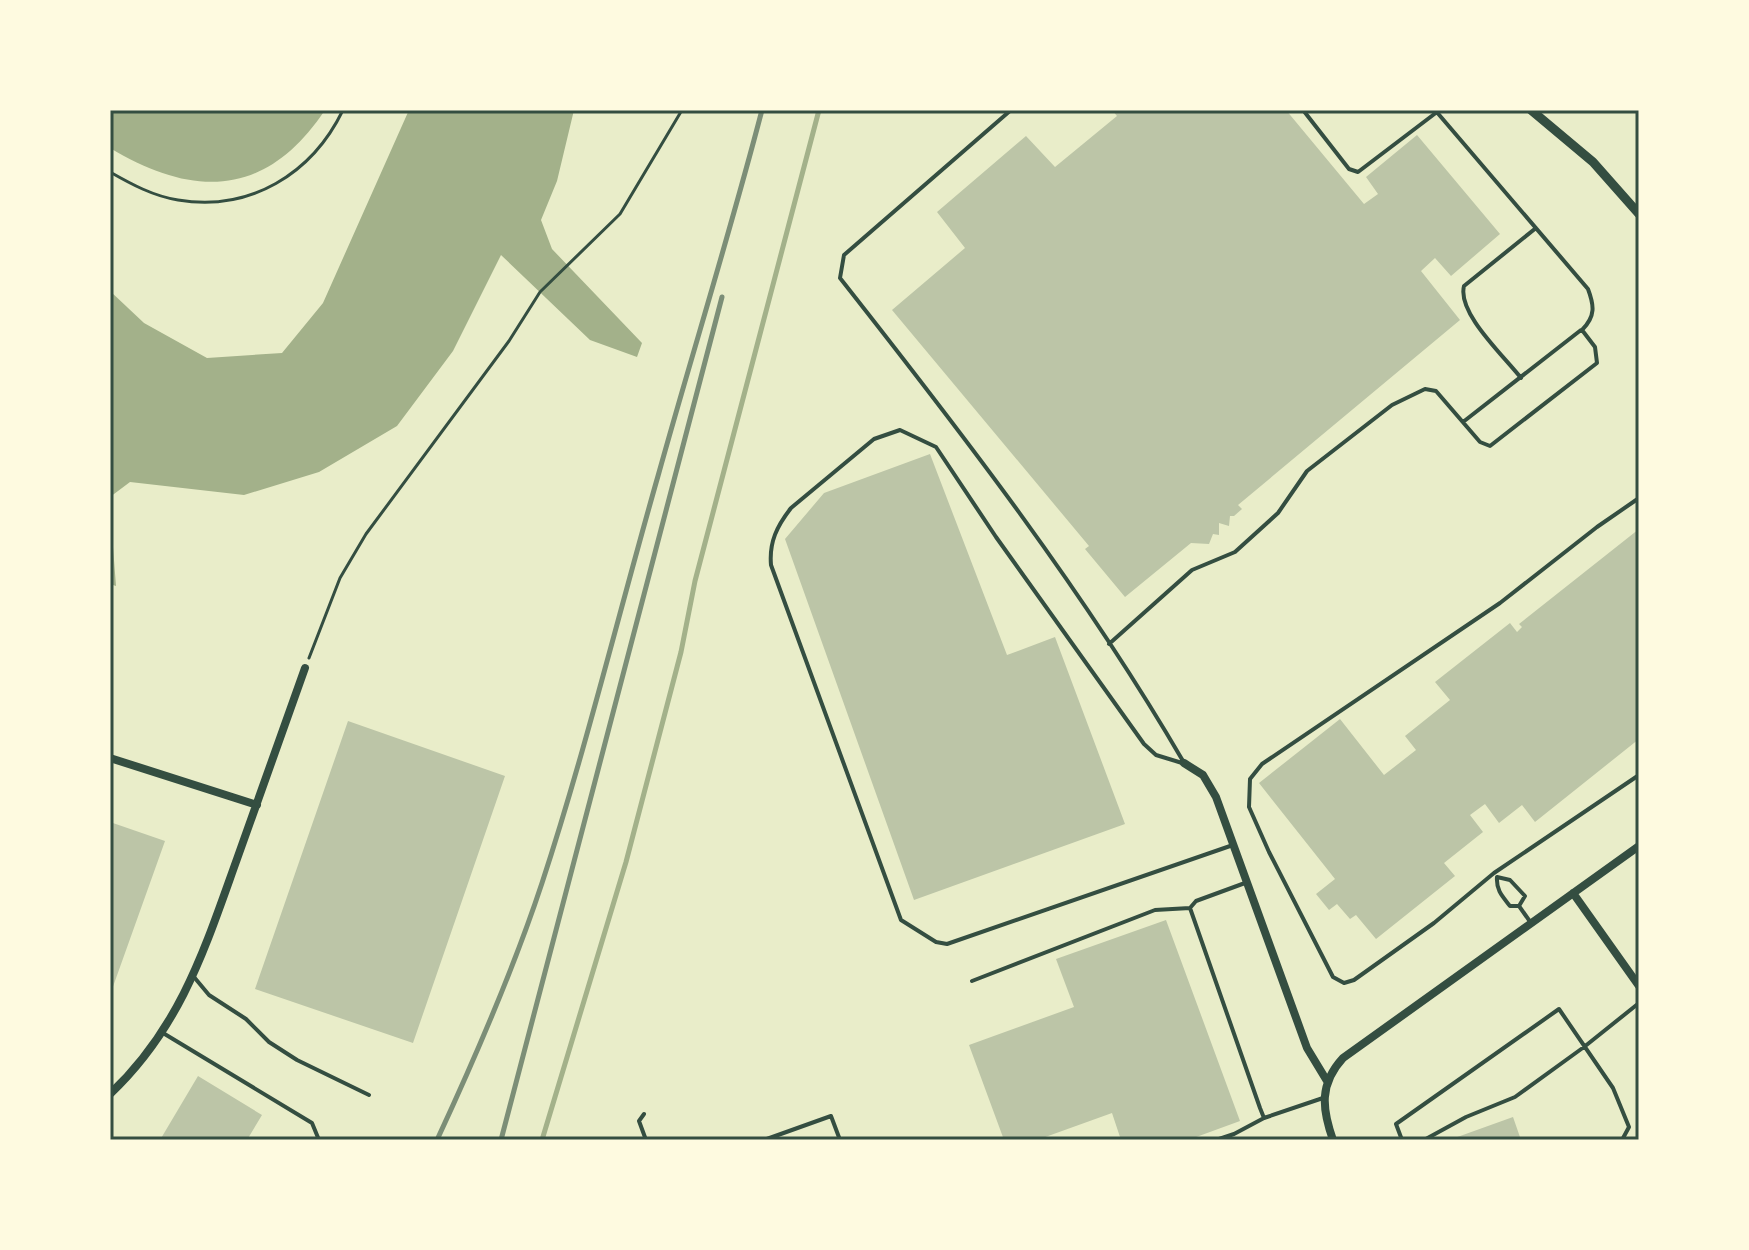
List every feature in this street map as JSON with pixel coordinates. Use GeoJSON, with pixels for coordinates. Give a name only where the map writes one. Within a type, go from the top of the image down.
{"type":"FeatureCollection","features":[{"type":"Feature","properties":{"kind":"street"},"geometry":{"type":"LineString","coordinates":[[1531,110],[1593,162],[1639,214]]}},
{"type":"Feature","properties":{"kind":"street"},"geometry":{"type":"LineString","coordinates":[[110,1094],[163,1033],[194,977],[305,668]]}},
{"type":"Feature","properties":{"kind":"street"},"geometry":{"type":"LineString","coordinates":[[110,758],[257,805]]}},
{"type":"Feature","properties":{"kind":"street"},"geometry":{"type":"LineString","coordinates":[[1184,763],[1194,768],[1210,785],[1307,1048],[1327,1081]]}},
{"type":"Feature","properties":{"kind":"street"},"geometry":{"type":"LineString","coordinates":[[1332,1140],[1323,1098],[1327,1081],[1337,1064],[1350,1051],[1639,846]]}},
{"type":"Feature","properties":{"kind":"street"},"geometry":{"type":"LineString","coordinates":[[1573,893],[1639,986]]}},
{"type":"Feature","properties":{"kind":"lane"},"geometry":{"type":"LineString","coordinates":[[1011,110],[844,255],[840,278],[973,447],[1144,695],[1184,763]]}},
{"type":"Feature","properties":{"kind":"lane"},"geometry":{"type":"LineString","coordinates":[[1303,110],[1349,169],[1358,172],[1436,111],[1588,289],[1594,305],[1591,321],[1463,422]]}},
{"type":"Feature","properties":{"kind":"lane"},"geometry":{"type":"LineString","coordinates":[[1521,378],[1469,313],[1461,295],[1464,286],[1536,228]]}},
{"type":"Feature","properties":{"kind":"lane"},"geometry":{"type":"LineString","coordinates":[[1109,644],[1192,570],[1235,552],[1278,513],[1307,471],[1392,405],[1425,389],[1436,391],[1480,442],[1490,446],[1597,363],[1595,347],[1582,330]]}},
{"type":"Feature","properties":{"kind":"lane"},"geometry":{"type":"LineString","coordinates":[[1184,763],[1156,755],[1144,744],[996,537],[936,447],[900,430],[874,439],[791,508],[781,521],[770,548],[771,565],[901,920],[936,942],[947,944],[1233,845]]}},
{"type":"Feature","properties":{"kind":"lane"},"geometry":{"type":"LineString","coordinates":[[1639,498],[1500,603],[1262,764],[1250,779],[1249,807],[1333,977],[1344,983],[1354,980],[1639,775]]}},
{"type":"Feature","properties":{"kind":"lane"},"geometry":{"type":"LineString","coordinates":[[1496,875],[1510,880],[1525,896],[1519,906]]}},
{"type":"Feature","properties":{"kind":"lane"},"geometry":{"type":"LineString","coordinates":[[1496,875],[1496,888],[1510,906],[1519,906]]}},
{"type":"Feature","properties":{"kind":"lane"},"geometry":{"type":"LineString","coordinates":[[972,981],[1155,910],[1190,908],[1196,901],[1247,882]]}},
{"type":"Feature","properties":{"kind":"lane"},"geometry":{"type":"LineString","coordinates":[[1519,906],[1531,923]]}},
{"type":"Feature","properties":{"kind":"lane"},"geometry":{"type":"LineString","coordinates":[[1190,908],[1264,1118]]}},
{"type":"Feature","properties":{"kind":"lane"},"geometry":{"type":"LineString","coordinates":[[194,977],[209,995],[246,1019],[269,1042],[297,1060],[369,1095]]}},
{"type":"Feature","properties":{"kind":"lane"},"geometry":{"type":"LineString","coordinates":[[1424,1140],[1466,1117],[1515,1097],[1639,1003]]}},
{"type":"Feature","properties":{"kind":"lane"},"geometry":{"type":"LineString","coordinates":[[1402,1140],[1396,1124],[1559,1009],[1613,1088],[1629,1127],[1622,1140]]}},
{"type":"Feature","properties":{"kind":"lane"},"geometry":{"type":"LineString","coordinates":[[163,1033],[312,1123],[319,1140]]}},
{"type":"Feature","properties":{"kind":"lane"},"geometry":{"type":"LineString","coordinates":[[1216,1140],[1264,1118],[1323,1098]]}},
{"type":"Feature","properties":{"kind":"lane"},"geometry":{"type":"LineString","coordinates":[[644,1114],[639,1121],[646,1140]]}},
{"type":"Feature","properties":{"kind":"lane"},"geometry":{"type":"LineString","coordinates":[[764,1140],[831,1116],[840,1140]]}},
{"type":"Feature","properties":{"kind":"path"},"geometry":{"type":"LineString","coordinates":[[110,172],[140,189],[177,200],[240,198],[278,184],[305,165],[320,148],[343,110]]}},
{"type":"Feature","properties":{"kind":"path"},"geometry":{"type":"LineString","coordinates":[[305,668],[340,578],[366,534],[509,341],[540,292],[620,214],[682,110]]}},
{"type":"Feature","properties":{"kind":"shaded area"},"geometry":{"type":"Polygon","coordinates":[[[110,110],[325,110],[303,139],[279,160],[254,174],[228,181],[200,181],[171,176],[141,165],[110,148],[110,110]]]}},
{"type":"Feature","properties":{"kind":"shaded area"},"geometry":{"type":"Polygon","coordinates":[[[409,110],[574,110],[557,181],[541,220],[552,249],[642,343],[637,357],[590,340],[501,255],[453,351],[397,426],[319,472],[244,495],[130,482],[110,497],[110,291],[144,323],[207,358],[282,353],[323,303],[409,110]]]}},
{"type":"Feature","properties":{"kind":"shaded area"},"geometry":{"type":"Polygon","coordinates":[[[110,508],[116,586],[110,584],[110,508]]]}},
{"type":"Feature","properties":{"kind":"building"},"geometry":{"type":"Polygon","coordinates":[[[1112,110],[1286,110],[1364,204],[1378,194],[1366,177],[1417,135],[1500,234],[1451,276],[1435,258],[1421,271],[1460,320],[1238,505],[1242,509],[1230,516],[1229,526],[1219,523],[1219,535],[1213,534],[1209,544],[1191,543],[1125,597],[1085,549],[1089,546],[892,310],[965,248],[937,212],[1026,136],[1055,167],[1117,116],[1112,110]]]}},
{"type":"Feature","properties":{"kind":"building"},"geometry":{"type":"Polygon","coordinates":[[[930,454],[1007,655],[1055,637],[1125,824],[914,900],[785,539],[824,493],[930,454]]]}},
{"type":"Feature","properties":{"kind":"building"},"geometry":{"type":"Polygon","coordinates":[[[1639,529],[1639,739],[1535,822],[1522,805],[1499,823],[1485,804],[1470,815],[1483,832],[1444,863],[1455,876],[1376,939],[1356,915],[1350,919],[1337,904],[1329,910],[1316,894],[1335,879],[1259,783],[1340,719],[1384,775],[1416,750],[1405,736],[1450,700],[1435,682],[1510,623],[1517,632],[1522,627],[1519,624],[1639,529]]]}},
{"type":"Feature","properties":{"kind":"building"},"geometry":{"type":"Polygon","coordinates":[[[348,721],[505,776],[413,1043],[255,989],[348,721]]]}},
{"type":"Feature","properties":{"kind":"building"},"geometry":{"type":"Polygon","coordinates":[[[110,822],[165,841],[110,995],[110,822]]]}},
{"type":"Feature","properties":{"kind":"building"},"geometry":{"type":"Polygon","coordinates":[[[1166,920],[1240,1121],[1188,1140],[1121,1140],[1112,1113],[1037,1140],[1004,1140],[969,1045],[1074,1007],[1056,959],[1166,920]]]}},
{"type":"Feature","properties":{"kind":"building"},"geometry":{"type":"Polygon","coordinates":[[[198,1076],[262,1115],[247,1140],[160,1140],[198,1076]]]}},
{"type":"Feature","properties":{"kind":"building"},"geometry":{"type":"Polygon","coordinates":[[[1513,1117],[1521,1140],[1449,1140],[1513,1117]]]}},
{"type":"Feature","properties":{"kind":"waterway"},"geometry":{"type":"LineString","coordinates":[[542,1140],[626,862],[681,652],[695,581],[819,110]]}},
{"type":"Feature","properties":{"kind":"railway"},"geometry":{"type":"LineString","coordinates":[[437,1140],[506,981],[558,833],[762,110]]}},
{"type":"Feature","properties":{"kind":"railway"},"geometry":{"type":"LineString","coordinates":[[501,1140],[722,297]]}}]}
